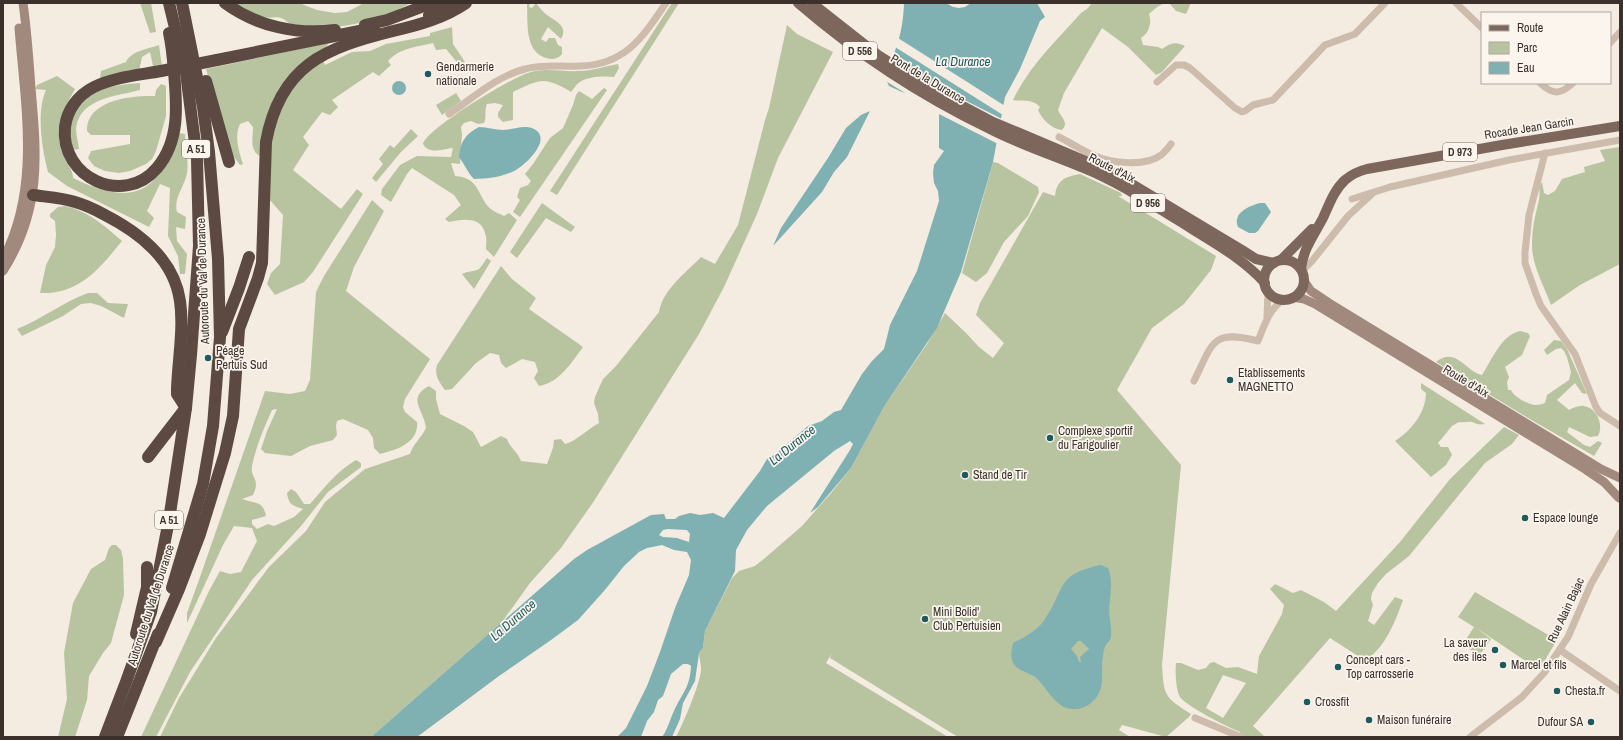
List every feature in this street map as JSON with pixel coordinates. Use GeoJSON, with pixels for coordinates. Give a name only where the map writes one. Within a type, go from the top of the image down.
{"type":"FeatureCollection","features":[{"type":"Feature","properties":{"kind":"highway"},"geometry":{"type":"LineString","coordinates":[[162,3],[171,41],[176,87],[176,121],[173,137],[168,151],[157,168],[151,174],[128,185],[111,185],[102,183],[87,176],[76,166],[66,147],[66,123],[73,105],[82,94],[99,85],[162,71],[217,60],[380,27],[415,21],[450,3]]}},
{"type":"Feature","properties":{"kind":"highway","name":"Autoroute du Val de Durance"},"geometry":{"type":"LineString","coordinates":[[105,737],[151,612],[156,591],[169,520],[186,408],[198,275],[199,211],[197,159],[186,72],[169,3]]}},
{"type":"Feature","properties":{"kind":"highway"},"geometry":{"type":"LineString","coordinates":[[182,3],[229,162]]}},
{"type":"Feature","properties":{"kind":"highway","name":"Autoroute du Val de Durance"},"geometry":{"type":"LineString","coordinates":[[117,737],[156,642],[203,484],[212,426],[220,337],[218,259],[209,152],[203,107],[182,3]]}},
{"type":"Feature","properties":{"kind":"highway"},"geometry":{"type":"LineString","coordinates":[[225,3],[232,9],[268,25],[301,31],[327,31],[355,28],[387,20],[432,3]]}},
{"type":"Feature","properties":{"kind":"highway"},"geometry":{"type":"LineString","coordinates":[[406,12],[421,3]]}},
{"type":"Feature","properties":{"kind":"highway"},"geometry":{"type":"LineString","coordinates":[[380,27],[419,15],[440,3]]}},
{"type":"Feature","properties":{"kind":"highway"},"geometry":{"type":"LineString","coordinates":[[156,642],[179,589],[200,534],[229,437],[234,407],[239,329],[262,263],[266,142],[270,122],[277,104],[283,92],[296,75],[311,62],[327,52],[360,40],[428,22],[450,13],[466,3]]}},
{"type":"Feature","properties":{"kind":"highway"},"geometry":{"type":"LineString","coordinates":[[33,195],[69,200],[90,207],[136,233],[157,253],[174,280],[180,300],[181,312],[176,389],[177,394],[186,408],[148,457]]}},
{"type":"Feature","properties":{"kind":"highway"},"geometry":{"type":"LineString","coordinates":[[220,337],[249,257]]}},
{"type":"Feature","properties":{"kind":"highway"},"geometry":{"type":"LineString","coordinates":[[126,682],[132,649],[147,587],[147,567]]}},
{"type":"Feature","properties":{"kind":"main road"},"geometry":{"type":"LineString","coordinates":[[3,260],[17,228],[25,193],[28,159],[18,3]]}},
{"type":"Feature","properties":{"kind":"main road"},"geometry":{"type":"LineString","coordinates":[[3,270],[25,228],[33,195],[36,162],[35,134],[23,3]]}},
{"type":"Feature","properties":{"kind":"main road","name":"D 556"},"geometry":{"type":"LineString","coordinates":[[798,3],[813,8]]}},
{"type":"Feature","properties":{"kind":"main road","name":"Pont de la Durance"},"geometry":{"type":"LineString","coordinates":[[813,8],[873,50],[913,82],[1021,139]]}},
{"type":"Feature","properties":{"kind":"main road"},"geometry":{"type":"LineString","coordinates":[[26,123],[31,142],[30,193],[33,195]]}},
{"type":"Feature","properties":{"kind":"main road","name":"Rocade Jean Garcin"},"geometry":{"type":"LineString","coordinates":[[1301,270],[1302,258],[1307,244],[1323,217],[1330,201],[1340,186],[1353,174],[1360,171],[1502,145],[1620,126]]}},
{"type":"Feature","properties":{"kind":"main road","name":"Route d'Aix"},"geometry":{"type":"LineString","coordinates":[[1021,139],[1112,172],[1256,259],[1277,261]]}},
{"type":"Feature","properties":{"kind":"main road","name":"Route d'Aix"},"geometry":{"type":"LineString","coordinates":[[1021,139],[1121,186],[1229,252],[1250,268],[1267,287]]}},
{"type":"Feature","properties":{"kind":"main road","name":"Rocade Jean Garcin"},"geometry":{"type":"LineString","coordinates":[[1277,261],[1323,217]]}},
{"type":"Feature","properties":{"kind":"main road"},"geometry":{"type":"LineString","coordinates":[[1277,261],[1294,262],[1301,270],[1304,281],[1300,291],[1288,298],[1275,297],[1267,287],[1264,278],[1267,269],[1277,261]]}},
{"type":"Feature","properties":{"kind":"main road","name":"Route d'Aix"},"geometry":{"type":"LineString","coordinates":[[1304,281],[1311,291],[1329,303],[1601,469],[1620,478]]}},
{"type":"Feature","properties":{"kind":"main road","name":"Route d'Aix"},"geometry":{"type":"LineString","coordinates":[[1288,298],[1304,299],[1315,304],[1585,469],[1604,482],[1620,497]]}},
{"type":"Feature","properties":{"kind":"street"},"geometry":{"type":"LineString","coordinates":[[449,114],[497,82],[524,69],[547,66],[580,66],[607,62],[616,58],[625,53],[648,31],[666,3]]}},
{"type":"Feature","properties":{"kind":"street"},"geometry":{"type":"LineString","coordinates":[[1157,82],[1171,68],[1176,65],[1184,64],[1235,108],[1242,112],[1245,111],[1253,105],[1273,100],[1326,45],[1355,34],[1386,3]]}},
{"type":"Feature","properties":{"kind":"street"},"geometry":{"type":"LineString","coordinates":[[1456,3],[1481,27]]}},
{"type":"Feature","properties":{"kind":"street"},"geometry":{"type":"LineString","coordinates":[[1611,42],[1620,32]]}},
{"type":"Feature","properties":{"kind":"street"},"geometry":{"type":"LineString","coordinates":[[1541,84],[1555,93],[1566,89],[1572,84]]}},
{"type":"Feature","properties":{"kind":"street"},"geometry":{"type":"LineString","coordinates":[[1059,137],[1095,156],[1119,162],[1152,160],[1161,156],[1171,144]]}},
{"type":"Feature","properties":{"kind":"street","name":"D 973"},"geometry":{"type":"LineString","coordinates":[[1352,200],[1375,191],[1544,153],[1620,140]]}},
{"type":"Feature","properties":{"kind":"street"},"geometry":{"type":"LineString","coordinates":[[1544,153],[1529,215],[1525,252],[1526,263],[1541,306],[1575,354],[1596,407],[1600,413],[1620,426]]}},
{"type":"Feature","properties":{"kind":"street"},"geometry":{"type":"LineString","coordinates":[[1301,270],[1312,261],[1348,216],[1375,191]]}},
{"type":"Feature","properties":{"kind":"street"},"geometry":{"type":"LineString","coordinates":[[1267,287],[1267,319]]}},
{"type":"Feature","properties":{"kind":"street"},"geometry":{"type":"LineString","coordinates":[[1194,381],[1215,341],[1228,336],[1258,341],[1267,319],[1276,305],[1288,298]]}},
{"type":"Feature","properties":{"kind":"street","name":"Rue Alain Bajac"},"geometry":{"type":"LineString","coordinates":[[1470,737],[1522,697],[1538,682],[1568,637],[1591,584],[1620,533]]}},
{"type":"Feature","properties":{"kind":"street"},"geometry":{"type":"LineString","coordinates":[[1560,650],[1620,691]]}},
{"type":"Feature","properties":{"kind":"street"},"geometry":{"type":"LineString","coordinates":[[1195,718],[1241,737]]}},
{"type":"Feature","properties":{"kind":"green space"},"geometry":{"type":"Polygon","coordinates":[[[140,3],[151,3],[156,32],[150,33],[140,3]]]}},
{"type":"Feature","properties":{"kind":"green space"},"geometry":{"type":"Polygon","coordinates":[[[232,3],[299,3],[317,10],[335,13],[347,12],[364,3],[411,3],[368,21],[338,27],[307,27],[289,23],[279,17],[263,17],[251,13],[232,3]]]}},
{"type":"Feature","properties":{"kind":"green space"},"geometry":{"type":"Polygon","coordinates":[[[527,3],[530,3],[529,7],[532,8],[536,3],[547,15],[562,27],[563,34],[561,39],[548,27],[541,39],[546,42],[549,38],[555,38],[558,45],[562,47],[562,54],[559,57],[553,59],[546,58],[534,49],[529,35],[527,3]]]}},
{"type":"Feature","properties":{"kind":"green space"},"geometry":{"type":"Polygon","coordinates":[[[672,3],[679,3],[557,195],[550,191],[672,3]]]}},
{"type":"Feature","properties":{"kind":"green space"},"geometry":{"type":"Polygon","coordinates":[[[1092,3],[1166,3],[1160,5],[1149,14],[1149,28],[1141,38],[1143,45],[1162,49],[1173,43],[1185,46],[1162,72],[1156,75],[1128,47],[1102,28],[1064,93],[1058,110],[1065,123],[1062,130],[1054,128],[1044,120],[1038,110],[1040,107],[1034,102],[1013,100],[1019,88],[1035,65],[1081,13],[1092,3]]]}},
{"type":"Feature","properties":{"kind":"green space"},"geometry":{"type":"Polygon","coordinates":[[[1169,3],[1191,3],[1186,14],[1176,11],[1169,3]]]}},
{"type":"Feature","properties":{"kind":"green space"},"geometry":{"type":"Polygon","coordinates":[[[787,25],[797,34],[833,52],[778,158],[757,214],[724,287],[699,334],[594,501],[561,548],[530,583],[502,622],[371,737],[160,737],[179,698],[216,638],[269,567],[306,531],[325,502],[365,469],[410,454],[426,428],[417,400],[422,391],[429,386],[436,391],[436,399],[440,414],[473,432],[481,447],[501,436],[507,439],[521,461],[547,464],[553,448],[554,440],[561,439],[565,444],[569,443],[599,423],[598,414],[594,403],[603,379],[616,366],[659,312],[665,296],[676,282],[701,257],[715,264],[738,225],[769,108],[787,25]]]}},
{"type":"Feature","properties":{"kind":"green space"},"geometry":{"type":"Polygon","coordinates":[[[452,27],[453,44],[465,62],[460,66],[446,49],[436,50],[433,43],[414,47],[398,53],[388,61],[391,65],[379,76],[373,72],[332,100],[338,107],[330,115],[322,112],[303,137],[309,145],[293,170],[341,209],[357,189],[363,194],[313,272],[304,282],[275,295],[267,284],[271,273],[280,264],[283,215],[269,199],[269,153],[274,126],[282,104],[302,76],[323,61],[325,65],[352,52],[370,51],[386,44],[430,36],[430,33],[452,27]]]}},
{"type":"Feature","properties":{"kind":"green space"},"geometry":{"type":"Polygon","coordinates":[[[329,43],[326,47],[298,66],[281,86],[270,107],[260,156],[254,151],[253,147],[253,127],[248,121],[240,124],[237,139],[243,164],[240,165],[231,153],[206,69],[329,43]]]}},
{"type":"Feature","properties":{"kind":"green space"},"geometry":{"type":"Polygon","coordinates":[[[159,45],[162,67],[153,66],[150,52],[142,57],[139,71],[100,78],[101,71],[126,62],[128,58],[136,53],[159,45]]]}},
{"type":"Feature","properties":{"kind":"green space"},"geometry":{"type":"Polygon","coordinates":[[[618,64],[619,68],[614,77],[601,77],[584,80],[576,85],[571,92],[561,86],[545,81],[531,84],[513,92],[513,120],[503,122],[498,117],[498,113],[503,105],[495,103],[487,104],[484,123],[478,124],[471,121],[464,123],[461,127],[460,164],[451,163],[455,176],[467,179],[475,185],[486,204],[492,210],[504,216],[509,213],[517,220],[494,257],[486,249],[486,235],[480,224],[470,220],[449,222],[445,219],[461,205],[454,195],[412,168],[391,202],[381,195],[382,189],[400,165],[417,156],[451,157],[453,148],[432,150],[423,144],[428,137],[453,116],[504,84],[534,71],[584,71],[618,64]]]}},
{"type":"Feature","properties":{"kind":"green space"},"geometry":{"type":"Polygon","coordinates":[[[57,76],[75,89],[63,113],[59,130],[59,138],[65,159],[72,172],[73,178],[84,183],[106,191],[117,193],[129,193],[139,190],[149,184],[158,175],[167,160],[178,133],[185,134],[188,164],[187,173],[176,207],[177,212],[186,217],[185,229],[176,227],[177,241],[187,254],[185,274],[180,274],[178,256],[168,236],[170,188],[160,184],[147,211],[154,218],[149,227],[67,186],[48,172],[41,131],[41,109],[46,90],[35,89],[37,85],[57,76]]]}},
{"type":"Feature","properties":{"kind":"green space"},"geometry":{"type":"Polygon","coordinates":[[[140,83],[140,90],[101,100],[84,110],[79,118],[76,128],[79,149],[73,150],[70,128],[72,120],[85,101],[103,89],[140,83]]]}},
{"type":"Feature","properties":{"kind":"green space"},"geometry":{"type":"Polygon","coordinates":[[[161,84],[166,86],[166,116],[156,151],[152,159],[146,164],[130,171],[119,173],[105,171],[94,166],[88,158],[91,151],[130,144],[130,135],[91,135],[87,131],[89,121],[94,112],[102,106],[123,98],[155,96],[156,90],[161,84]]]}},
{"type":"Feature","properties":{"kind":"green space"},"geometry":{"type":"Polygon","coordinates":[[[604,88],[607,90],[520,217],[513,212],[520,200],[517,197],[520,188],[528,185],[531,181],[525,174],[550,138],[563,128],[576,95],[579,91],[592,99],[604,88]]]}},
{"type":"Feature","properties":{"kind":"green space"},"geometry":{"type":"Polygon","coordinates":[[[456,93],[461,101],[442,115],[436,105],[456,93]]]}},
{"type":"Feature","properties":{"kind":"green space"},"geometry":{"type":"Polygon","coordinates":[[[411,129],[418,136],[401,152],[376,182],[372,178],[383,164],[379,159],[390,145],[394,148],[411,129]]]}},
{"type":"Feature","properties":{"kind":"green space"},"geometry":{"type":"Polygon","coordinates":[[[1620,147],[1620,264],[1580,285],[1551,305],[1536,268],[1532,245],[1534,220],[1539,198],[1539,187],[1542,182],[1544,193],[1548,195],[1555,191],[1562,179],[1585,172],[1584,167],[1605,161],[1600,150],[1620,147]]]}},
{"type":"Feature","properties":{"kind":"green space"},"geometry":{"type":"Polygon","coordinates":[[[993,162],[998,163],[1038,187],[1039,192],[1028,216],[1004,242],[987,273],[976,282],[962,273],[993,162]]]}},
{"type":"Feature","properties":{"kind":"green space","name":"Complexe sportif du Farigoulier"},"geometry":{"type":"Polygon","coordinates":[[[1080,174],[1121,193],[1122,196],[1118,196],[1216,256],[1211,270],[1184,304],[1152,328],[1117,390],[1181,465],[1162,665],[1167,695],[1175,704],[1191,714],[1189,717],[1166,737],[1122,725],[1119,730],[1130,737],[958,737],[830,658],[832,653],[826,663],[948,737],[676,737],[687,713],[698,682],[701,668],[699,653],[703,648],[705,631],[732,578],[739,571],[755,566],[765,558],[802,526],[831,493],[851,468],[885,405],[927,344],[945,313],[979,347],[993,358],[1004,343],[976,315],[980,303],[1043,192],[1055,196],[1058,186],[1062,180],[1070,176],[1080,174]]]}},
{"type":"Feature","properties":{"kind":"green space"},"geometry":{"type":"Polygon","coordinates":[[[372,200],[384,211],[354,267],[346,291],[430,359],[405,399],[403,407],[405,412],[417,422],[417,429],[411,440],[406,444],[400,448],[380,454],[374,448],[373,438],[368,430],[343,419],[337,421],[337,435],[333,440],[310,446],[291,456],[265,453],[261,449],[277,409],[272,410],[258,444],[252,466],[252,474],[256,482],[253,495],[242,499],[258,503],[265,511],[266,516],[252,520],[252,524],[257,529],[268,524],[274,526],[294,517],[303,509],[290,503],[287,493],[291,489],[296,492],[304,504],[310,504],[331,480],[349,464],[356,460],[361,463],[361,467],[328,492],[301,526],[252,580],[190,672],[156,737],[141,737],[209,591],[220,571],[230,574],[241,572],[257,541],[252,528],[234,526],[223,545],[187,623],[187,613],[265,391],[290,394],[305,391],[310,380],[316,292],[324,276],[372,200]]]}},
{"type":"Feature","properties":{"kind":"green space"},"geometry":{"type":"Polygon","coordinates":[[[542,203],[575,227],[571,232],[546,218],[517,258],[510,252],[542,203]]]}},
{"type":"Feature","properties":{"kind":"green space"},"geometry":{"type":"Polygon","coordinates":[[[65,206],[89,215],[122,241],[97,270],[77,285],[66,290],[40,293],[46,265],[55,247],[55,221],[50,217],[50,214],[58,207],[65,206]]]}},
{"type":"Feature","properties":{"kind":"green space"},"geometry":{"type":"Polygon","coordinates":[[[487,258],[491,261],[474,289],[462,274],[479,269],[487,258]]]}},
{"type":"Feature","properties":{"kind":"green space"},"geometry":{"type":"Polygon","coordinates":[[[501,266],[512,279],[536,298],[529,309],[583,347],[559,376],[546,384],[539,386],[534,378],[538,371],[535,362],[522,359],[506,368],[501,363],[499,355],[490,353],[476,363],[452,389],[445,390],[437,375],[437,365],[501,266]]]}},
{"type":"Feature","properties":{"kind":"green space"},"geometry":{"type":"Polygon","coordinates":[[[88,293],[97,293],[108,303],[128,304],[124,318],[101,306],[91,303],[81,304],[63,316],[22,336],[17,329],[70,301],[88,293]]]}},
{"type":"Feature","properties":{"kind":"green space"},"geometry":{"type":"Polygon","coordinates":[[[1520,331],[1528,333],[1530,336],[1522,355],[1505,367],[1509,377],[1507,382],[1508,390],[1511,390],[1518,398],[1528,403],[1535,405],[1545,403],[1547,395],[1569,380],[1571,372],[1564,351],[1561,348],[1556,349],[1547,355],[1544,350],[1554,340],[1561,341],[1567,349],[1587,394],[1582,393],[1575,383],[1557,400],[1569,410],[1578,406],[1584,406],[1589,407],[1596,413],[1600,422],[1600,432],[1598,436],[1590,437],[1569,427],[1567,432],[1584,445],[1590,447],[1598,441],[1602,443],[1594,456],[1436,362],[1443,358],[1455,358],[1476,373],[1482,375],[1493,356],[1507,337],[1520,331]]]}},
{"type":"Feature","properties":{"kind":"green space"},"geometry":{"type":"Polygon","coordinates":[[[1421,383],[1485,424],[1459,422],[1452,426],[1438,443],[1441,447],[1448,447],[1452,455],[1446,465],[1431,477],[1395,441],[1407,432],[1420,414],[1426,393],[1421,389],[1421,383]]]}},
{"type":"Feature","properties":{"kind":"green space"},"geometry":{"type":"Polygon","coordinates":[[[1504,427],[1519,435],[1512,444],[1485,463],[1409,556],[1386,574],[1378,583],[1372,593],[1371,599],[1373,605],[1368,621],[1374,625],[1395,597],[1403,600],[1388,634],[1378,650],[1371,656],[1364,661],[1330,638],[1253,726],[1265,737],[1241,737],[1240,732],[1199,711],[1180,697],[1176,681],[1176,663],[1181,663],[1198,670],[1206,668],[1210,663],[1214,662],[1226,668],[1238,667],[1257,674],[1259,656],[1282,614],[1284,605],[1270,589],[1275,584],[1293,593],[1301,590],[1324,602],[1336,611],[1400,542],[1450,479],[1504,427]],[[1223,675],[1206,708],[1223,718],[1246,683],[1223,675]]]}},
{"type":"Feature","properties":{"kind":"green space"},"geometry":{"type":"Polygon","coordinates":[[[112,545],[116,545],[121,550],[123,559],[124,595],[111,643],[89,676],[87,700],[75,737],[58,737],[67,699],[64,653],[73,603],[91,569],[105,560],[109,548],[112,545]]]}},
{"type":"Feature","properties":{"kind":"green space"},"geometry":{"type":"Polygon","coordinates":[[[1475,592],[1557,640],[1539,670],[1475,627],[1491,639],[1479,656],[1463,644],[1474,627],[1458,617],[1475,592]]]}},
{"type":"Feature","properties":{"kind":"water","name":"La Durance"},"geometry":{"type":"Polygon","coordinates":[[[904,3],[946,3],[953,7],[959,8],[965,7],[971,3],[1037,3],[1045,17],[1040,21],[1020,69],[1005,97],[993,162],[961,272],[937,328],[885,405],[851,468],[818,507],[810,513],[850,450],[853,444],[850,441],[834,451],[767,506],[747,530],[736,550],[735,571],[705,631],[703,648],[699,653],[695,681],[683,703],[680,719],[672,737],[662,737],[689,680],[691,666],[688,664],[683,664],[671,674],[663,696],[658,700],[654,712],[647,721],[641,737],[617,737],[626,728],[647,686],[675,608],[689,575],[691,560],[687,552],[674,550],[662,545],[647,548],[639,552],[624,566],[578,620],[417,737],[371,737],[574,559],[587,550],[651,515],[664,514],[666,519],[675,519],[679,516],[690,513],[700,515],[713,513],[724,518],[760,471],[767,459],[774,455],[808,426],[822,421],[834,412],[841,410],[862,374],[884,349],[890,325],[917,271],[939,201],[933,173],[934,165],[944,151],[939,148],[939,112],[917,96],[902,92],[889,86],[885,77],[898,41],[904,3]],[[668,529],[663,530],[659,535],[689,542],[690,534],[687,530],[668,529]]]}},
{"type":"Feature","properties":{"kind":"water"},"geometry":{"type":"Polygon","coordinates":[[[396,81],[402,81],[406,85],[406,91],[402,95],[396,95],[392,91],[392,85],[396,81]]]}},
{"type":"Feature","properties":{"kind":"water"},"geometry":{"type":"Polygon","coordinates":[[[870,111],[847,157],[834,172],[822,192],[773,246],[781,228],[828,158],[846,128],[861,115],[870,111]]]}},
{"type":"Feature","properties":{"kind":"water"},"geometry":{"type":"Polygon","coordinates":[[[479,127],[507,130],[526,127],[534,129],[539,133],[541,139],[536,151],[516,170],[495,177],[474,179],[459,157],[464,139],[479,127]]]}},
{"type":"Feature","properties":{"kind":"water"},"geometry":{"type":"Polygon","coordinates":[[[1260,203],[1265,203],[1271,212],[1258,231],[1255,233],[1249,233],[1238,227],[1237,218],[1239,214],[1247,208],[1260,203]]]}},
{"type":"Feature","properties":{"kind":"water"},"geometry":{"type":"Polygon","coordinates":[[[1101,565],[1108,568],[1110,573],[1111,584],[1109,613],[1111,637],[1105,646],[1102,662],[1102,684],[1099,693],[1093,702],[1083,708],[1068,709],[1052,697],[1039,680],[1019,669],[1013,663],[1011,652],[1013,643],[1030,633],[1042,623],[1052,608],[1064,584],[1069,578],[1076,573],[1101,565]],[[1078,641],[1071,649],[1077,656],[1079,662],[1081,662],[1080,657],[1089,649],[1081,641],[1078,641]]]}},
{"type":"Feature","properties":{"kind":"pier"},"geometry":{"type":"Polygon","coordinates":[[[898,38],[1005,106],[1003,115],[895,47],[898,38]]]}},
{"type":"Feature","properties":{"kind":"pier"},"geometry":{"type":"Polygon","coordinates":[[[891,56],[941,88],[1002,119],[998,144],[937,113],[926,103],[910,96],[884,80],[883,77],[891,56]]]}},
{"type":"Feature","properties":{"kind":"place","name":"Gendarmerie nationale"},"geometry":{"type":"Point","coordinates":[428,74]}},
{"type":"Feature","properties":{"kind":"place","name":"Péage Pertuis Sud"},"geometry":{"type":"Point","coordinates":[208,358]}},
{"type":"Feature","properties":{"kind":"place","name":"Etablissements MAGNETTO"},"geometry":{"type":"Point","coordinates":[1230,380]}},
{"type":"Feature","properties":{"kind":"place","name":"Complexe sportif du Farigoulier"},"geometry":{"type":"Point","coordinates":[1050,438]}},
{"type":"Feature","properties":{"kind":"place","name":"Stand de Tir"},"geometry":{"type":"Point","coordinates":[965,475]}},
{"type":"Feature","properties":{"kind":"place","name":"Espace lounge"},"geometry":{"type":"Point","coordinates":[1525,518]}},
{"type":"Feature","properties":{"kind":"place","name":"Mini Bolid' Club Pertuisien"},"geometry":{"type":"Point","coordinates":[925,619]}},
{"type":"Feature","properties":{"kind":"place","name":"La saveur des iles"},"geometry":{"type":"Point","coordinates":[1495,650]}},
{"type":"Feature","properties":{"kind":"place","name":"Marcel et fils"},"geometry":{"type":"Point","coordinates":[1503,665]}},
{"type":"Feature","properties":{"kind":"place","name":"Concept cars - Top carrosserie"},"geometry":{"type":"Point","coordinates":[1338,667]}},
{"type":"Feature","properties":{"kind":"place","name":"Chesta.fr"},"geometry":{"type":"Point","coordinates":[1557,691]}},
{"type":"Feature","properties":{"kind":"place","name":"Crossfit"},"geometry":{"type":"Point","coordinates":[1307,702]}},
{"type":"Feature","properties":{"kind":"place","name":"Maison funéraire"},"geometry":{"type":"Point","coordinates":[1369,720]}},
{"type":"Feature","properties":{"kind":"place","name":"Dufour SA"},"geometry":{"type":"Point","coordinates":[1591,722]}}]}
